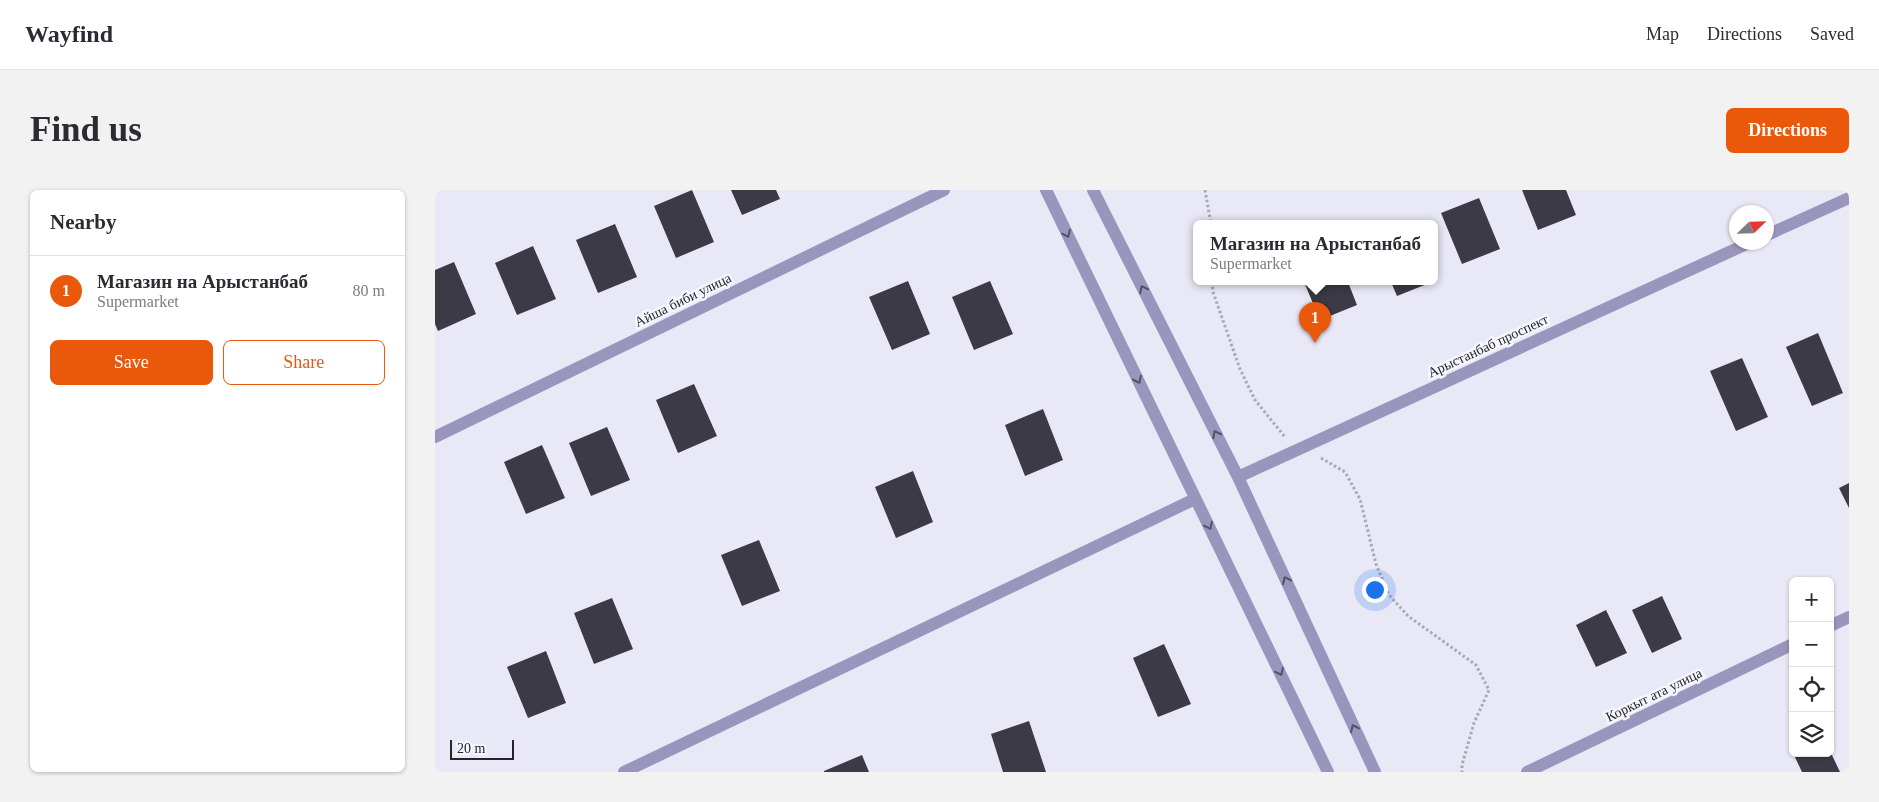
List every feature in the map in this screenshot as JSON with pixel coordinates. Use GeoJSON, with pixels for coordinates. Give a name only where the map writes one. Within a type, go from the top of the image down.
{"type":"FeatureCollection","features":[{"type":"Feature","properties":{"kind":"street","name":"Айша биби улица"},"geometry":{"type":"LineString","coordinates":[[435,438],[943,190]]}},
{"type":"Feature","properties":{"kind":"street"},"geometry":{"type":"LineString","coordinates":[[1046,190],[1329,772]]}},
{"type":"Feature","properties":{"kind":"street"},"geometry":{"type":"LineString","coordinates":[[1093,190],[1238,477],[1375,772]]}},
{"type":"Feature","properties":{"kind":"street"},"geometry":{"type":"LineString","coordinates":[[1774,233],[1849,198]]}},
{"type":"Feature","properties":{"kind":"street","name":"Арыстанбаб проспект"},"geometry":{"type":"LineString","coordinates":[[1238,477],[1734,250]]}},
{"type":"Feature","properties":{"kind":"street"},"geometry":{"type":"LineString","coordinates":[[624,772],[1195,499]]}},
{"type":"Feature","properties":{"kind":"street"},"geometry":{"type":"LineString","coordinates":[[1834,624],[1849,617]]}},
{"type":"Feature","properties":{"kind":"street","name":"Коркыт ата улица"},"geometry":{"type":"LineString","coordinates":[[1527,772],[1789,646]]}},
{"type":"Feature","properties":{"kind":"path"},"geometry":{"type":"LineString","coordinates":[[1205,190],[1210,220]]}},
{"type":"Feature","properties":{"kind":"path"},"geometry":{"type":"LineString","coordinates":[[1212,285],[1223,326],[1255,400],[1285,438],[1345,472],[1360,499],[1376,564],[1389,595],[1408,616],[1476,665],[1489,690],[1474,723],[1462,765],[1462,772]]}},
{"type":"Feature","properties":{"kind":"building"},"geometry":{"type":"Polygon","coordinates":[[[692,190],[714,242],[676,258],[654,206],[692,190]]]}},
{"type":"Feature","properties":{"kind":"building"},"geometry":{"type":"Polygon","coordinates":[[[731,190],[776,190],[780,199],[742,215],[731,190]]]}},
{"type":"Feature","properties":{"kind":"building"},"geometry":{"type":"Polygon","coordinates":[[[1522,190],[1566,190],[1576,215],[1538,230],[1522,190]]]}},
{"type":"Feature","properties":{"kind":"building"},"geometry":{"type":"Polygon","coordinates":[[[1479,198],[1500,249],[1462,264],[1441,213],[1479,198]]]}},
{"type":"Feature","properties":{"kind":"building"},"geometry":{"type":"Polygon","coordinates":[[[615,224],[637,277],[598,293],[576,240],[615,224]]]}},
{"type":"Feature","properties":{"kind":"building"},"geometry":{"type":"Polygon","coordinates":[[[533,246],[556,299],[517,315],[495,263],[533,246]]]}},
{"type":"Feature","properties":{"kind":"building"},"geometry":{"type":"Polygon","coordinates":[[[454,262],[476,314],[438,331],[435,324],[435,270],[454,262]]]}},
{"type":"Feature","properties":{"kind":"building"},"geometry":{"type":"Polygon","coordinates":[[[908,281],[930,334],[892,350],[869,297],[908,281]]]}},
{"type":"Feature","properties":{"kind":"building"},"geometry":{"type":"Polygon","coordinates":[[[990,281],[1013,334],[974,350],[952,297],[990,281]]]}},
{"type":"Feature","properties":{"kind":"building"},"geometry":{"type":"Polygon","coordinates":[[[1305,285],[1349,285],[1357,305],[1320,320],[1305,285]]]}},
{"type":"Feature","properties":{"kind":"building"},"geometry":{"type":"Polygon","coordinates":[[[1392,285],[1424,285],[1397,296],[1392,285]]]}},
{"type":"Feature","properties":{"kind":"building"},"geometry":{"type":"Polygon","coordinates":[[[1818,333],[1843,393],[1812,406],[1786,347],[1818,333]]]}},
{"type":"Feature","properties":{"kind":"building"},"geometry":{"type":"Polygon","coordinates":[[[1742,358],[1768,417],[1736,431],[1710,371],[1742,358]]]}},
{"type":"Feature","properties":{"kind":"building"},"geometry":{"type":"Polygon","coordinates":[[[694,384],[717,436],[678,453],[656,400],[694,384]]]}},
{"type":"Feature","properties":{"kind":"building"},"geometry":{"type":"Polygon","coordinates":[[[1043,409],[1063,460],[1025,476],[1005,425],[1043,409]]]}},
{"type":"Feature","properties":{"kind":"building"},"geometry":{"type":"Polygon","coordinates":[[[607,427],[630,480],[591,496],[569,443],[607,427]]]}},
{"type":"Feature","properties":{"kind":"building"},"geometry":{"type":"Polygon","coordinates":[[[542,445],[565,498],[526,514],[504,462],[542,445]]]}},
{"type":"Feature","properties":{"kind":"building"},"geometry":{"type":"Polygon","coordinates":[[[913,471],[933,522],[896,538],[875,487],[913,471]]]}},
{"type":"Feature","properties":{"kind":"building"},"geometry":{"type":"Polygon","coordinates":[[[1849,483],[1849,508],[1839,488],[1849,483]]]}},
{"type":"Feature","properties":{"kind":"building"},"geometry":{"type":"Polygon","coordinates":[[[759,540],[780,591],[742,606],[721,555],[759,540]]]}},
{"type":"Feature","properties":{"kind":"building"},"geometry":{"type":"Polygon","coordinates":[[[1662,596],[1682,639],[1652,653],[1632,610],[1662,596]]]}},
{"type":"Feature","properties":{"kind":"building"},"geometry":{"type":"Polygon","coordinates":[[[612,598],[633,649],[594,664],[574,613],[612,598]]]}},
{"type":"Feature","properties":{"kind":"building"},"geometry":{"type":"Polygon","coordinates":[[[1606,610],[1627,653],[1596,667],[1576,625],[1606,610]]]}},
{"type":"Feature","properties":{"kind":"building"},"geometry":{"type":"Polygon","coordinates":[[[1164,644],[1191,704],[1158,717],[1133,658],[1164,644]]]}},
{"type":"Feature","properties":{"kind":"building"},"geometry":{"type":"Polygon","coordinates":[[[546,651],[566,703],[528,718],[507,667],[546,651]]]}},
{"type":"Feature","properties":{"kind":"building"},"geometry":{"type":"Polygon","coordinates":[[[1029,721],[1046,772],[1003,772],[991,734],[1029,721]]]}},
{"type":"Feature","properties":{"kind":"building"},"geometry":{"type":"Polygon","coordinates":[[[862,755],[869,772],[824,772],[824,771],[862,755]]]}},
{"type":"Feature","properties":{"kind":"building"},"geometry":{"type":"Polygon","coordinates":[[[1795,757],[1833,757],[1840,772],[1802,772],[1795,757]]]}},
{"type":"Feature","properties":{"kind":"place","name":"Магазин на Арыстанбаб"},"geometry":{"type":"Point","coordinates":[1315,343]}}]}
